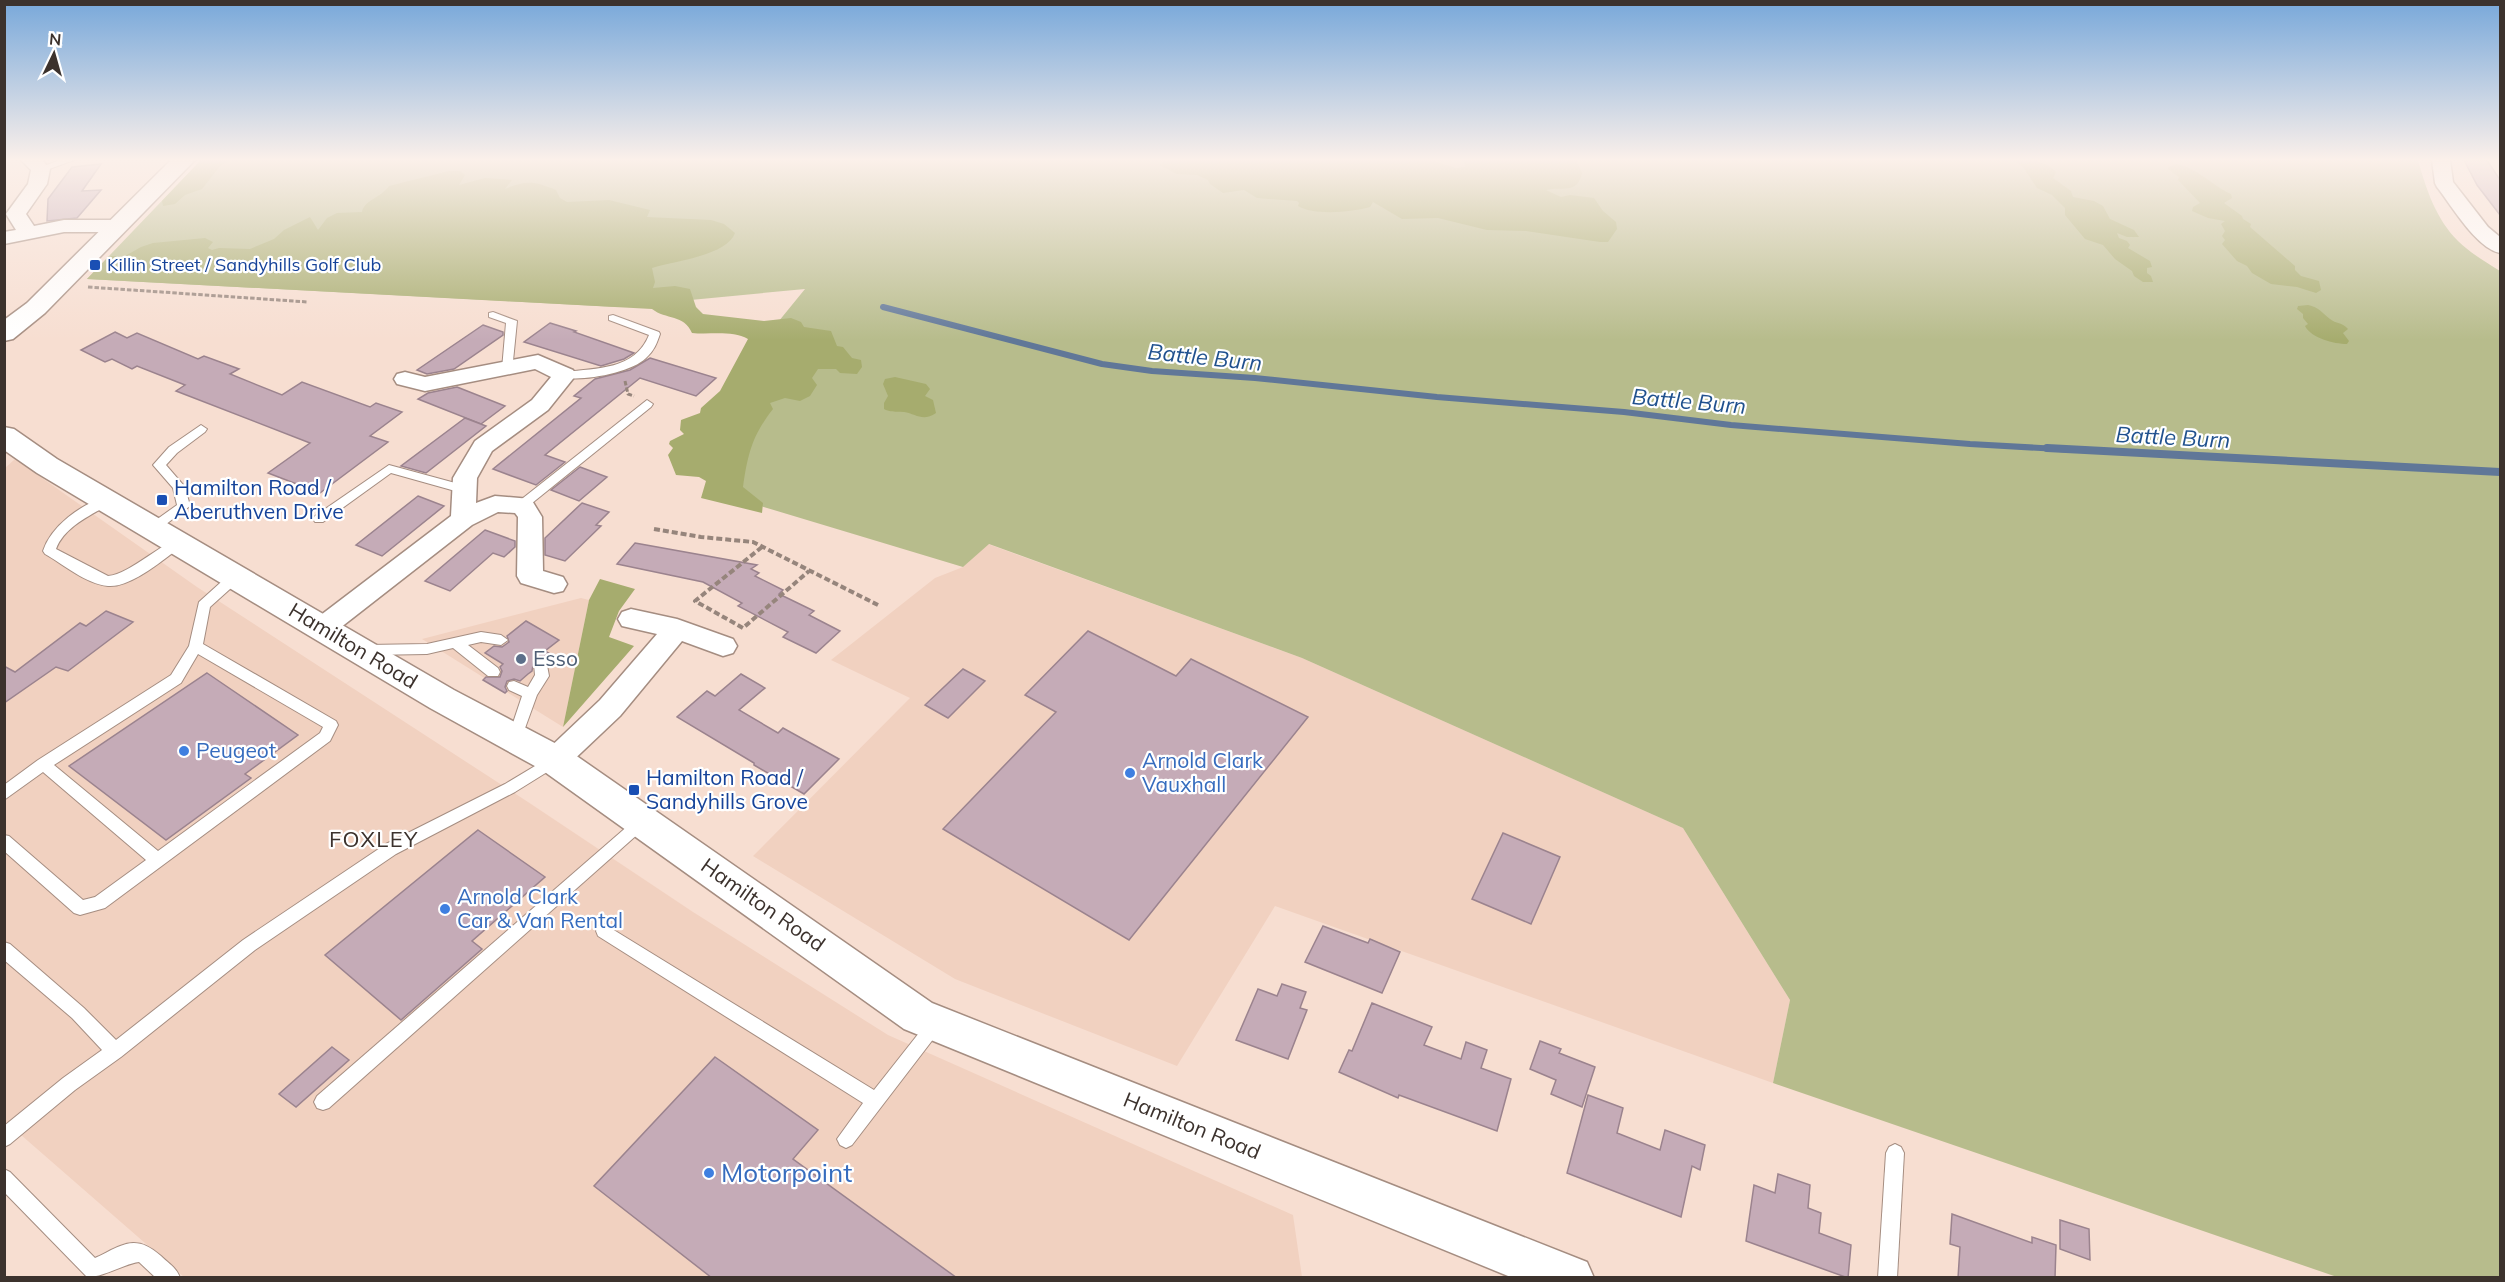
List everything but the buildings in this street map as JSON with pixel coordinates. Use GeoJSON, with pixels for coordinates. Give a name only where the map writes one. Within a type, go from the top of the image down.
{"type":"FeatureCollection","features":[{"type":"Feature","properties":{"kind":"street"},"geometry":{"type":"LineString","coordinates":[[20,220],[28,232]]}},
{"type":"Feature","properties":{"kind":"street"},"geometry":{"type":"LineString","coordinates":[[4,333],[36,308],[124,220]]}},
{"type":"Feature","properties":{"kind":"street"},"geometry":{"type":"LineString","coordinates":[[2472,220],[2481,231],[2500,247]]}},
{"type":"Feature","properties":{"kind":"street"},"geometry":{"type":"LineString","coordinates":[[4,238],[64,226],[118,226]]}},
{"type":"Feature","properties":{"kind":"street"},"geometry":{"type":"LineString","coordinates":[[405,379],[425,384],[538,362],[565,375],[540,405],[483,446],[465,478],[463,519]]}},
{"type":"Feature","properties":{"kind":"street","name":"Hamilton Road"},"geometry":{"type":"LineString","coordinates":[[4,436],[47,466],[360,651],[555,759],[918,1016],[1570,1278]]}},
{"type":"Feature","properties":{"kind":"street"},"geometry":{"type":"LineString","coordinates":[[322,628],[463,519],[495,504],[522,505],[530,517],[530,576],[554,584]]}},
{"type":"Feature","properties":{"kind":"street"},"geometry":{"type":"LineString","coordinates":[[631,619],[676,629],[723,646]]}},
{"type":"Feature","properties":{"kind":"street"},"geometry":{"type":"LineString","coordinates":[[555,759],[610,708],[676,629]]}},
{"type":"Feature","properties":{"kind":"lane"},"geometry":{"type":"LineString","coordinates":[[493,315],[512,321],[508,369]]}},
{"type":"Feature","properties":{"kind":"lane"},"geometry":{"type":"LineString","coordinates":[[565,375],[625,368],[652,347],[655,334],[613,318]]}},
{"type":"Feature","properties":{"kind":"lane"},"geometry":{"type":"LineString","coordinates":[[522,505],[647,404]]}},
{"type":"Feature","properties":{"kind":"lane"},"geometry":{"type":"LineString","coordinates":[[106,501],[58,534],[50,543],[49,551],[106,582],[119,580],[130,574],[165,536],[184,506],[179,487],[159,465],[173,450],[201,429]]}},
{"type":"Feature","properties":{"kind":"lane"},"geometry":{"type":"LineString","coordinates":[[319,519],[389,469],[466,490]]}},
{"type":"Feature","properties":{"kind":"lane"},"geometry":{"type":"LineString","coordinates":[[4,794],[43,764],[176,679],[196,646],[204,605],[235,577]]}},
{"type":"Feature","properties":{"kind":"lane"},"geometry":{"type":"LineString","coordinates":[[360,651],[410,650],[481,637],[501,640]]}},
{"type":"Feature","properties":{"kind":"lane"},"geometry":{"type":"LineString","coordinates":[[456,643],[494,672]]}},
{"type":"Feature","properties":{"kind":"lane"},"geometry":{"type":"LineString","coordinates":[[4,841],[80,908],[99,903],[325,738],[331,725],[196,646]]}},
{"type":"Feature","properties":{"kind":"lane"},"geometry":{"type":"LineString","coordinates":[[515,738],[530,694],[542,676],[541,664]]}},
{"type":"Feature","properties":{"kind":"lane"},"geometry":{"type":"LineString","coordinates":[[514,686],[530,694]]}},
{"type":"Feature","properties":{"kind":"lane"},"geometry":{"type":"LineString","coordinates":[[4,1137],[249,945],[391,849],[510,788],[555,759]]}},
{"type":"Feature","properties":{"kind":"lane"},"geometry":{"type":"LineString","coordinates":[[43,764],[157,860]]}},
{"type":"Feature","properties":{"kind":"lane"},"geometry":{"type":"LineString","coordinates":[[323,1102],[642,822]]}},
{"type":"Feature","properties":{"kind":"lane"},"geometry":{"type":"LineString","coordinates":[[604,931],[876,1101]]}},
{"type":"Feature","properties":{"kind":"lane"},"geometry":{"type":"LineString","coordinates":[[4,949],[78,1013],[115,1052]]}},
{"type":"Feature","properties":{"kind":"lane"},"geometry":{"type":"LineString","coordinates":[[846,1138],[937,1024]]}},
{"type":"Feature","properties":{"kind":"lane"},"geometry":{"type":"LineString","coordinates":[[1887,1278],[1895,1153]]}},
{"type":"Feature","properties":{"kind":"lane"},"geometry":{"type":"LineString","coordinates":[[4,1178],[93,1269],[125,1254],[142,1252],[171,1278]]}},
{"type":"Feature","properties":{"kind":"path"},"geometry":{"type":"LineString","coordinates":[[60,285],[308,302]]}},
{"type":"Feature","properties":{"kind":"path"},"geometry":{"type":"LineString","coordinates":[[625,368],[628,394],[650,401],[647,404]]}},
{"type":"Feature","properties":{"kind":"path"},"geometry":{"type":"LineString","coordinates":[[654,529],[701,537],[753,542],[878,605]]}},
{"type":"Feature","properties":{"kind":"path"},"geometry":{"type":"LineString","coordinates":[[762,547],[695,601],[743,628],[809,571]]}},
{"type":"Feature","properties":{"kind":"shaded area"},"geometry":{"type":"Polygon","coordinates":[[[15,459],[197,587],[693,912],[888,1035],[1293,1215],[1302,1277],[184,1277],[5,1121],[4,469],[15,459]]]}},
{"type":"Feature","properties":{"kind":"shaded area"},"geometry":{"type":"Polygon","coordinates":[[[988,544],[1302,658],[1683,828],[1790,1000],[1773,1083],[1275,906],[1177,1066],[955,979],[753,856],[910,698],[831,660],[935,578],[963,567],[988,544]]]}},
{"type":"Feature","properties":{"kind":"shaded area"},"geometry":{"type":"Polygon","coordinates":[[[581,598],[589,600],[563,727],[422,639],[581,598]]]}},
{"type":"Feature","properties":{"kind":"green space"},"geometry":{"type":"Polygon","coordinates":[[[144,220],[2442,220],[2458,241],[2500,271],[2500,1277],[2337,1277],[1773,1083],[1790,1000],[1683,828],[1302,658],[989,544],[963,567],[724,495],[748,359],[805,289],[617,307],[87,279],[144,220]]]}},
{"type":"Feature","properties":{"kind":"green space"},"geometry":{"type":"Polygon","coordinates":[[[304,220],[312,220],[318,230],[326,220],[711,220],[724,224],[735,233],[730,241],[698,257],[652,268],[655,282],[653,288],[675,286],[690,289],[696,307],[703,314],[764,321],[791,318],[801,322],[804,327],[831,331],[837,346],[843,347],[852,358],[861,360],[862,367],[857,374],[840,373],[836,369],[818,369],[812,378],[817,385],[810,396],[800,401],[785,398],[770,403],[773,409],[752,445],[743,487],[763,503],[762,513],[701,498],[706,481],[699,477],[676,475],[668,455],[673,448],[669,444],[670,441],[684,434],[680,430],[681,420],[700,413],[701,408],[720,391],[748,339],[742,336],[692,333],[689,327],[680,320],[652,309],[87,279],[109,256],[117,256],[118,260],[153,243],[205,238],[213,242],[208,248],[212,250],[219,248],[250,249],[274,239],[284,230],[304,220]]]}},
{"type":"Feature","properties":{"kind":"green space"},"geometry":{"type":"Polygon","coordinates":[[[1445,220],[1613,220],[1617,229],[1608,242],[1526,231],[1487,230],[1445,220]]]}},
{"type":"Feature","properties":{"kind":"green space"},"geometry":{"type":"Polygon","coordinates":[[[2069,220],[2112,220],[2134,230],[2139,237],[2127,237],[2117,233],[2119,238],[2130,245],[2128,248],[2150,261],[2152,267],[2147,268],[2147,273],[2153,282],[2143,282],[2115,259],[2103,245],[2085,239],[2069,220]]]}},
{"type":"Feature","properties":{"kind":"green space"},"geometry":{"type":"Polygon","coordinates":[[[2218,220],[2244,220],[2251,224],[2250,227],[2295,266],[2295,270],[2301,276],[2319,281],[2321,290],[2316,293],[2297,287],[2271,284],[2252,273],[2222,244],[2225,240],[2222,236],[2225,231],[2221,224],[2225,221],[2218,220]]]}},
{"type":"Feature","properties":{"kind":"green space"},"geometry":{"type":"Polygon","coordinates":[[[2308,305],[2348,329],[2343,333],[2349,341],[2347,344],[2323,340],[2308,330],[2303,314],[2297,309],[2298,306],[2308,305]]]}},
{"type":"Feature","properties":{"kind":"green space"},"geometry":{"type":"Polygon","coordinates":[[[895,377],[926,384],[930,389],[925,396],[933,400],[936,413],[923,417],[884,409],[888,396],[883,384],[885,379],[895,377]]]}},
{"type":"Feature","properties":{"kind":"green space"},"geometry":{"type":"Polygon","coordinates":[[[600,579],[635,589],[619,611],[609,637],[634,646],[563,727],[589,600],[600,579]]]}},
{"type":"Feature","properties":{"kind":"waterway","name":"Battle Burn"},"geometry":{"type":"LineString","coordinates":[[883,307],[1102,364],[1152,371],[1255,378],[1437,397],[1624,412],[1731,425],[2076,450]]}},
{"type":"Feature","properties":{"kind":"waterway","name":"Battle Burn"},"geometry":{"type":"LineString","coordinates":[[2047,448],[2500,472]]}},
{"type":"Feature","properties":{"kind":"place","name":"Killin Street / Sandyhills Golf Club"},"geometry":{"type":"Point","coordinates":[95,265]}},
{"type":"Feature","properties":{"kind":"place","name":"Hamilton Road / Aberuthven Drive"},"geometry":{"type":"Point","coordinates":[162,500]}},
{"type":"Feature","properties":{"kind":"place","name":"Esso"},"geometry":{"type":"Point","coordinates":[521,659]}},
{"type":"Feature","properties":{"kind":"place","name":"Peugeot"},"geometry":{"type":"Point","coordinates":[184,751]}},
{"type":"Feature","properties":{"kind":"place","name":"Arnold Clark Vauxhall"},"geometry":{"type":"Point","coordinates":[1130,773]}},
{"type":"Feature","properties":{"kind":"place","name":"Hamilton Road / Sandyhills Grove"},"geometry":{"type":"Point","coordinates":[634,790]}},
{"type":"Feature","properties":{"kind":"place","name":"Arnold Clark Car & Van Rental"},"geometry":{"type":"Point","coordinates":[445,909]}},
{"type":"Feature","properties":{"kind":"place","name":"Motorpoint"},"geometry":{"type":"Point","coordinates":[709,1173]}},
{"type":"Feature","properties":{"kind":"district","name":"FOXLEY"},"geometry":{"type":"Point","coordinates":[374,839]}}]}
